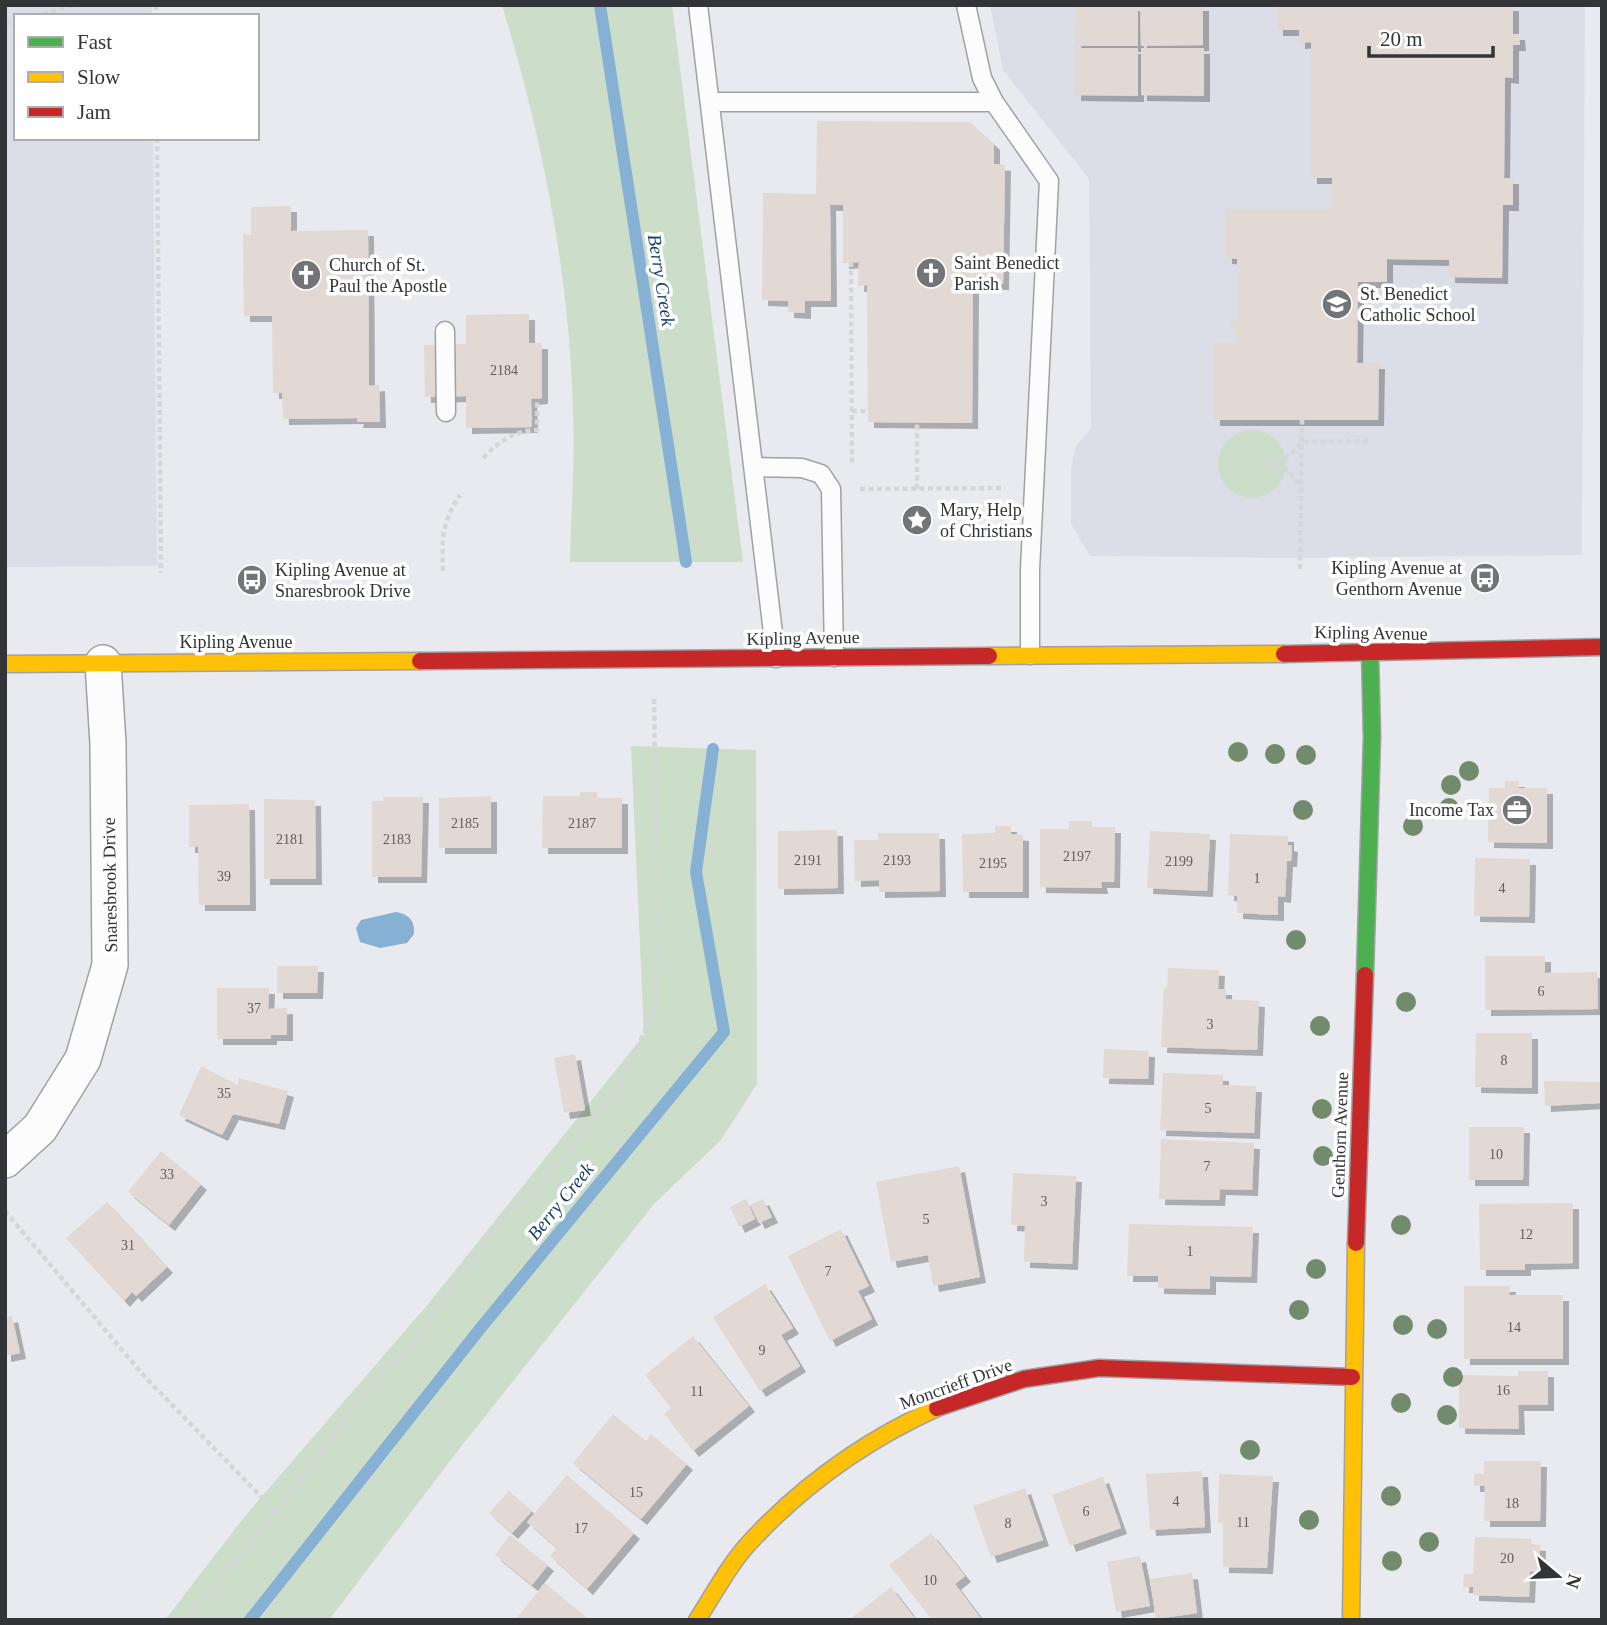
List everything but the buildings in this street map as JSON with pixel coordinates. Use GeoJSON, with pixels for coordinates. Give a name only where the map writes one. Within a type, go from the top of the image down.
{"type":"FeatureCollection","features":[{"type":"Feature","properties":{"kind":"street","name":"Kipling Avenue"},"geometry":{"type":"LineString","coordinates":[[5,664],[1428,653],[1602,648]]}},
{"type":"Feature","properties":{"kind":"street","name":"Genthorn Avenue"},"geometry":{"type":"LineString","coordinates":[[1351,1620],[1352,1377],[1372,737],[1370,652]]}},
{"type":"Feature","properties":{"kind":"street","name":"Snaresbrook Drive"},"geometry":{"type":"LineString","coordinates":[[5,1160],[40,1128],[83,1059],[110,965],[108,744],[103,663]]}},
{"type":"Feature","properties":{"kind":"street","name":"Moncrieff Drive"},"geometry":{"type":"LineString","coordinates":[[696,1620],[750,1542],[819,1476],[886,1431],[952,1402],[1024,1379],[1099,1368],[1352,1377]]}},
{"type":"Feature","properties":{"kind":"lane"},"geometry":{"type":"LineString","coordinates":[[698,5],[755,467],[768,658]]}},
{"type":"Feature","properties":{"kind":"lane"},"geometry":{"type":"LineString","coordinates":[[966,5],[982,78],[994,102],[1049,181],[1034,488],[1030,654]]}},
{"type":"Feature","properties":{"kind":"lane"},"geometry":{"type":"LineString","coordinates":[[712,102],[994,102]]}},
{"type":"Feature","properties":{"kind":"lane"},"geometry":{"type":"LineString","coordinates":[[445,331],[446,412]]}},
{"type":"Feature","properties":{"kind":"lane"},"geometry":{"type":"LineString","coordinates":[[755,467],[811,471],[821,474],[831,489],[834,657]]}},
{"type":"Feature","properties":{"kind":"path"},"geometry":{"type":"LineString","coordinates":[[42,14],[73,5]]}},
{"type":"Feature","properties":{"kind":"path"},"geometry":{"type":"LineString","coordinates":[[157,140],[160,573]]}},
{"type":"Feature","properties":{"kind":"path"},"geometry":{"type":"LineString","coordinates":[[851,262],[852,489]]}},
{"type":"Feature","properties":{"kind":"path"},"geometry":{"type":"LineString","coordinates":[[483,458],[501,440],[521,431],[537,430],[537,399]]}},
{"type":"Feature","properties":{"kind":"path"},"geometry":{"type":"LineString","coordinates":[[852,411],[868,411]]}},
{"type":"Feature","properties":{"kind":"path"},"geometry":{"type":"LineString","coordinates":[[1300,569],[1302,419]]}},
{"type":"Feature","properties":{"kind":"path"},"geometry":{"type":"LineString","coordinates":[[917,422],[917,489]]}},
{"type":"Feature","properties":{"kind":"path"},"geometry":{"type":"LineString","coordinates":[[1301,486],[1280,466],[1260,464],[1277,464],[1289,457],[1302,442],[1371,441]]}},
{"type":"Feature","properties":{"kind":"path"},"geometry":{"type":"LineString","coordinates":[[831,489],[1034,488]]}},
{"type":"Feature","properties":{"kind":"path"},"geometry":{"type":"LineString","coordinates":[[443,571],[442,530],[448,513],[460,495]]}},
{"type":"Feature","properties":{"kind":"path"},"geometry":{"type":"LineString","coordinates":[[185,1620],[276,1512],[378,1377],[416,1341],[442,1300],[500,1224],[562,1160],[623,1078],[655,1009],[658,948],[654,659]]}},
{"type":"Feature","properties":{"kind":"path"},"geometry":{"type":"LineString","coordinates":[[5,1211],[144,1376],[276,1512]]}},
{"type":"Feature","properties":{"kind":"shaded area"},"geometry":{"type":"Polygon","coordinates":[[[5,5],[152,5],[152,14],[14,14],[14,140],[153,140],[157,566],[5,567],[5,5]]]}},
{"type":"Feature","properties":{"kind":"shaded area","name":"St. Benedict Catholic School"},"geometry":{"type":"Polygon","coordinates":[[[990,5],[1585,5],[1582,555],[1295,558],[1090,556],[1071,524],[1071,468],[1076,446],[1091,428],[1089,179],[1003,70],[990,5]]]}},
{"type":"Feature","properties":{"kind":"green space"},"geometry":{"type":"Polygon","coordinates":[[[502,5],[672,5],[743,562],[570,562],[573,468],[571,362],[560,258],[530,105],[502,5]]]}},
{"type":"Feature","properties":{"kind":"green space"},"geometry":{"type":"Polygon","coordinates":[[[1252,430],[1265,433],[1276,440],[1283,451],[1286,464],[1283,477],[1276,488],[1265,495],[1252,498],[1239,495],[1228,488],[1221,477],[1218,464],[1221,451],[1228,440],[1239,433],[1252,430]]]}},
{"type":"Feature","properties":{"kind":"green space"},"geometry":{"type":"Polygon","coordinates":[[[631,746],[756,750],[757,1084],[721,1140],[654,1204],[456,1453],[329,1620],[165,1620],[245,1516],[429,1303],[644,1035],[631,746]]]}},
{"type":"Feature","properties":{"kind":"water"},"geometry":{"type":"Polygon","coordinates":[[[396,912],[408,916],[412,922],[414,934],[407,943],[380,948],[360,942],[356,928],[361,920],[396,912]]]}},
{"type":"Feature","properties":{"kind":"waterway","name":"Berry Creek"},"geometry":{"type":"LineString","coordinates":[[600,5],[686,562]]}},
{"type":"Feature","properties":{"kind":"waterway","name":"Berry Creek"},"geometry":{"type":"LineString","coordinates":[[250,1620],[479,1330],[724,1032],[696,872],[713,749]]}},
{"type":"Feature","properties":{"kind":"traffic: fast"},"geometry":{"type":"LineString","coordinates":[[1365,975],[1372,737],[1370,652]]}},
{"type":"Feature","properties":{"kind":"traffic: slow"},"geometry":{"type":"LineString","coordinates":[[989,656],[1284,654]]}},
{"type":"Feature","properties":{"kind":"traffic: slow"},"geometry":{"type":"LineString","coordinates":[[5,664],[420,661]]}},
{"type":"Feature","properties":{"kind":"traffic: slow"},"geometry":{"type":"LineString","coordinates":[[1351,1620],[1356,1243]]}},
{"type":"Feature","properties":{"kind":"traffic: slow"},"geometry":{"type":"LineString","coordinates":[[697,1620],[743,1550],[793,1500],[861,1449],[937,1408]]}},
{"type":"Feature","properties":{"kind":"traffic: jam"},"geometry":{"type":"LineString","coordinates":[[1284,654],[1602,647]]}},
{"type":"Feature","properties":{"kind":"traffic: jam"},"geometry":{"type":"LineString","coordinates":[[420,661],[989,656]]}},
{"type":"Feature","properties":{"kind":"traffic: jam"},"geometry":{"type":"LineString","coordinates":[[1356,1243],[1365,975]]}},
{"type":"Feature","properties":{"kind":"traffic: jam"},"geometry":{"type":"LineString","coordinates":[[937,1408],[1024,1379],[1099,1368],[1352,1377]]}},
{"type":"Feature","properties":{"kind":"place","name":"Saint Benedict Parish"},"geometry":{"type":"Point","coordinates":[931,273]}},
{"type":"Feature","properties":{"kind":"place","name":"Church of St. Paul the Apostle"},"geometry":{"type":"Point","coordinates":[306,275]}},
{"type":"Feature","properties":{"kind":"place","name":"St. Benedict Catholic School"},"geometry":{"type":"Point","coordinates":[1337,304]}},
{"type":"Feature","properties":{"kind":"place","name":"Mary, Help of Christians"},"geometry":{"type":"Point","coordinates":[917,520]}},
{"type":"Feature","properties":{"kind":"place","name":"Kipling Avenue at Genthorn Avenue"},"geometry":{"type":"Point","coordinates":[1485,578]}},
{"type":"Feature","properties":{"kind":"place","name":"Kipling Avenue at Snaresbrook Drive"},"geometry":{"type":"Point","coordinates":[252,580]}},
{"type":"Feature","properties":{"kind":"place","name":"Income Tax"},"geometry":{"type":"Point","coordinates":[1517,810]}}]}
